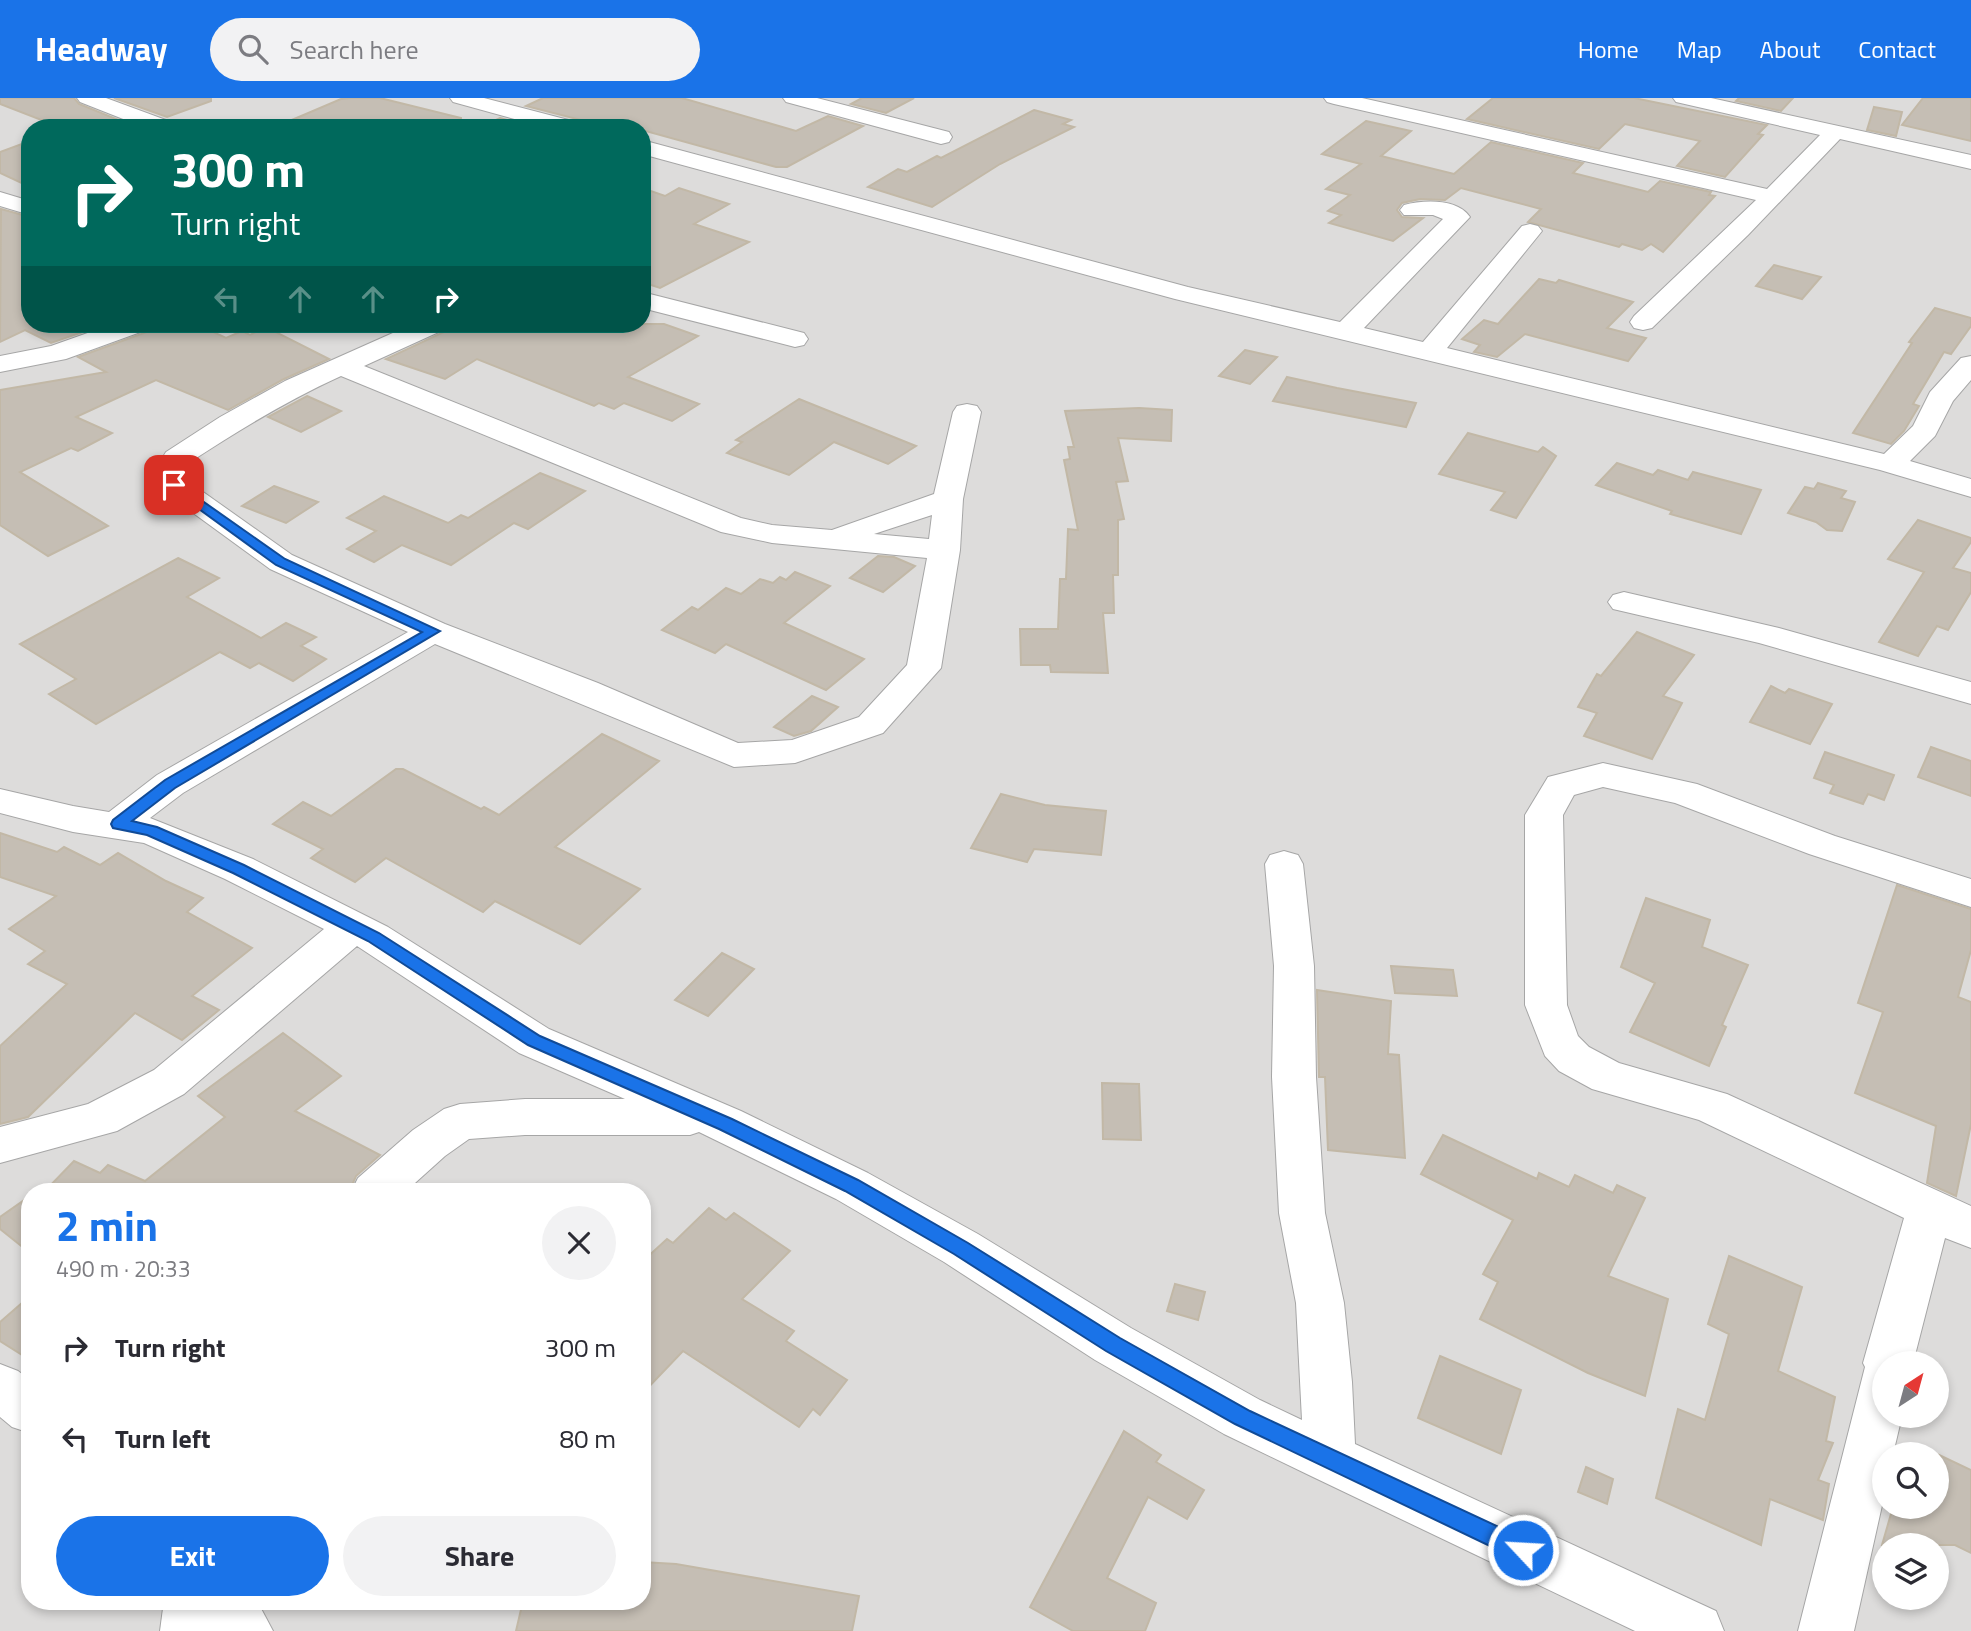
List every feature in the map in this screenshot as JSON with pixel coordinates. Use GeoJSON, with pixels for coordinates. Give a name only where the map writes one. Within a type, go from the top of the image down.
{"type":"FeatureCollection","features":[{"type":"Feature","properties":{"kind":"street"},"geometry":{"type":"LineString","coordinates":[[87,98],[142,119]]}},
{"type":"Feature","properties":{"kind":"street"},"geometry":{"type":"LineString","coordinates":[[460,98],[538,119]]}},
{"type":"Feature","properties":{"kind":"street"},"geometry":{"type":"LineString","coordinates":[[793,98],[941,137]]}},
{"type":"Feature","properties":{"kind":"street"},"geometry":{"type":"LineString","coordinates":[[1334,98],[1772,197]]}},
{"type":"Feature","properties":{"kind":"street"},"geometry":{"type":"LineString","coordinates":[[1683,98],[1971,162]]}},
{"type":"Feature","properties":{"kind":"street"},"geometry":{"type":"LineString","coordinates":[[1643,322],[1835,132]]}},
{"type":"Feature","properties":{"kind":"street"},"geometry":{"type":"LineString","coordinates":[[651,149],[1184,294],[1430,351],[1890,464],[1971,488]]}},
{"type":"Feature","properties":{"kind":"street"},"geometry":{"type":"LineString","coordinates":[[0,199],[21,205]]}},
{"type":"Feature","properties":{"kind":"street"},"geometry":{"type":"LineString","coordinates":[[1346,331],[1458,217],[1436,208],[1412,210]]}},
{"type":"Feature","properties":{"kind":"street"},"geometry":{"type":"LineString","coordinates":[[1430,351],[1530,231]]}},
{"type":"Feature","properties":{"kind":"street"},"geometry":{"type":"LineString","coordinates":[[651,302],[794,339]]}},
{"type":"Feature","properties":{"kind":"street"},"geometry":{"type":"LineString","coordinates":[[0,364],[57,353],[112,333]]}},
{"type":"Feature","properties":{"kind":"street"},"geometry":{"type":"LineString","coordinates":[[415,333],[284,393],[176,457],[174,485],[281,562],[433,631],[586,691],[734,755],[795,751],[872,725],[924,668],[944,550],[948,499],[967,412]]}},
{"type":"Feature","properties":{"kind":"street"},"geometry":{"type":"LineString","coordinates":[[1890,464],[1925,430],[1940,398],[1971,364]]}},
{"type":"Feature","properties":{"kind":"street"},"geometry":{"type":"LineString","coordinates":[[340,366],[732,525],[772,534],[944,550]]}},
{"type":"Feature","properties":{"kind":"street"},"geometry":{"type":"LineString","coordinates":[[833,538],[948,499]]}},
{"type":"Feature","properties":{"kind":"street"},"geometry":{"type":"LineString","coordinates":[[1625,602],[1767,635],[1971,693]]}},
{"type":"Feature","properties":{"kind":"street"},"geometry":{"type":"LineString","coordinates":[[118,824],[170,784],[433,631]]}},
{"type":"Feature","properties":{"kind":"street"},"geometry":{"type":"LineString","coordinates":[[1971,892],[1822,845],[1685,793],[1603,775],[1561,786],[1544,815],[1546,1005],[1560,1044],[1574,1059],[1608,1077],[1687,1097],[1711,1106],[1971,1228]]}},
{"type":"Feature","properties":{"kind":"street"},"geometry":{"type":"LineString","coordinates":[[0,801],[73,818],[118,824],[164,836],[239,869],[374,937],[534,1041],[709,1117],[852,1185],[961,1248],[1113,1344],[1242,1418],[1696,1631]]}},
{"type":"Feature","properties":{"kind":"street"},"geometry":{"type":"LineString","coordinates":[[1284,864],[1294,966],[1294,1077],[1302,1213],[1320,1303],[1327,1381],[1329,1459]]}},
{"type":"Feature","properties":{"kind":"street"},"geometry":{"type":"LineString","coordinates":[[0,1144],[29,1139],[101,1118],[169,1082],[353,927]]}},
{"type":"Feature","properties":{"kind":"street"},"geometry":{"type":"LineString","coordinates":[[384,1183],[429,1143],[460,1122],[525,1117],[709,1117]]}},
{"type":"Feature","properties":{"kind":"street"},"geometry":{"type":"LineString","coordinates":[[1891,1351],[1929,1210]]}},
{"type":"Feature","properties":{"kind":"street"},"geometry":{"type":"LineString","coordinates":[[0,1387],[21,1403]]}},
{"type":"Feature","properties":{"kind":"street"},"geometry":{"type":"LineString","coordinates":[[1826,1631],[1873,1428]]}},
{"type":"Feature","properties":{"kind":"street"},"geometry":{"type":"LineString","coordinates":[[188,1631],[191,1610]]}},
{"type":"Feature","properties":{"kind":"street"},"geometry":{"type":"LineString","coordinates":[[230,1610],[245,1631]]}},
{"type":"Feature","properties":{"kind":"shaded area"},"geometry":{"type":"Polygon","coordinates":[[[0,98],[1971,98],[1971,1631],[0,1631],[0,98]]]}},
{"type":"Feature","properties":{"kind":"building"},"geometry":{"type":"Polygon","coordinates":[[[0,98],[74,98],[79,104],[116,119],[39,119],[0,104],[0,98]]]}},
{"type":"Feature","properties":{"kind":"building"},"geometry":{"type":"Polygon","coordinates":[[[114,98],[211,98],[211,101],[167,117],[114,98]]]}},
{"type":"Feature","properties":{"kind":"building"},"geometry":{"type":"Polygon","coordinates":[[[380,98],[461,119],[294,119],[341,99],[380,98]]]}},
{"type":"Feature","properties":{"kind":"building"},"geometry":{"type":"Polygon","coordinates":[[[543,98],[682,98],[796,131],[828,116],[863,126],[787,167],[776,167],[651,132],[651,119],[577,119],[526,106],[543,98]]]}},
{"type":"Feature","properties":{"kind":"building"},"geometry":{"type":"Polygon","coordinates":[[[862,98],[914,98],[886,113],[851,104],[862,98]]]}},
{"type":"Feature","properties":{"kind":"building"},"geometry":{"type":"Polygon","coordinates":[[[1493,98],[1634,98],[1767,125],[1758,134],[1763,135],[1725,177],[1677,166],[1700,141],[1625,124],[1599,149],[1467,119],[1493,98]]]}},
{"type":"Feature","properties":{"kind":"building"},"geometry":{"type":"Polygon","coordinates":[[[1739,98],[1793,98],[1781,111],[1736,101],[1739,98]]]}},
{"type":"Feature","properties":{"kind":"building"},"geometry":{"type":"Polygon","coordinates":[[[1923,98],[1971,98],[1971,141],[1902,125],[1923,98]]]}},
{"type":"Feature","properties":{"kind":"building"},"geometry":{"type":"Polygon","coordinates":[[[1874,107],[1902,112],[1896,136],[1867,130],[1874,107]]]}},
{"type":"Feature","properties":{"kind":"building"},"geometry":{"type":"Polygon","coordinates":[[[1034,110],[1071,120],[1063,124],[1074,127],[1000,164],[932,207],[868,187],[898,169],[907,172],[937,156],[941,158],[1034,110]]]}},
{"type":"Feature","properties":{"kind":"building"},"geometry":{"type":"Polygon","coordinates":[[[1366,121],[1411,131],[1381,156],[1454,174],[1491,142],[1583,163],[1573,173],[1648,192],[1660,181],[1711,192],[1709,195],[1715,196],[1663,252],[1651,244],[1642,250],[1622,244],[1619,247],[1528,222],[1541,209],[1461,188],[1445,200],[1420,199],[1402,203],[1397,210],[1402,217],[1423,218],[1393,241],[1329,223],[1341,215],[1328,211],[1350,195],[1326,189],[1361,164],[1322,154],[1366,121]]]}},
{"type":"Feature","properties":{"kind":"building"},"geometry":{"type":"Polygon","coordinates":[[[21,144],[21,183],[0,173],[0,152],[21,144]]]}},
{"type":"Feature","properties":{"kind":"building"},"geometry":{"type":"Polygon","coordinates":[[[679,188],[729,204],[694,224],[749,242],[660,288],[651,285],[651,191],[665,196],[679,188]]]}},
{"type":"Feature","properties":{"kind":"building"},"geometry":{"type":"Polygon","coordinates":[[[1,209],[21,215],[21,332],[0,342],[1,209]]]}},
{"type":"Feature","properties":{"kind":"building"},"geometry":{"type":"Polygon","coordinates":[[[1774,265],[1821,277],[1802,299],[1756,286],[1774,265]]]}},
{"type":"Feature","properties":{"kind":"building"},"geometry":{"type":"Polygon","coordinates":[[[1539,279],[1556,283],[1559,280],[1633,302],[1607,328],[1646,338],[1628,361],[1525,334],[1497,357],[1474,352],[1480,345],[1462,339],[1484,320],[1498,324],[1539,279]]]}},
{"type":"Feature","properties":{"kind":"building"},"geometry":{"type":"Polygon","coordinates":[[[1935,308],[1971,318],[1971,326],[1951,354],[1944,352],[1913,404],[1919,406],[1904,431],[1891,444],[1853,433],[1912,343],[1909,342],[1935,308]]]}},
{"type":"Feature","properties":{"kind":"building"},"geometry":{"type":"Polygon","coordinates":[[[651,324],[664,324],[698,336],[628,377],[699,404],[672,421],[624,403],[614,409],[599,403],[594,406],[477,359],[445,379],[386,359],[442,333],[651,333],[651,324]]]}},
{"type":"Feature","properties":{"kind":"building"},"geometry":{"type":"Polygon","coordinates":[[[31,333],[80,333],[51,343],[31,333]]]}},
{"type":"Feature","properties":{"kind":"building"},"geometry":{"type":"Polygon","coordinates":[[[144,333],[215,333],[226,338],[237,333],[278,333],[329,359],[284,379],[228,410],[156,380],[76,417],[112,433],[78,451],[71,448],[20,472],[108,526],[48,556],[0,525],[0,390],[106,372],[78,357],[144,333]]]}},
{"type":"Feature","properties":{"kind":"building"},"geometry":{"type":"Polygon","coordinates":[[[1245,350],[1277,357],[1250,384],[1219,376],[1245,350]]]}},
{"type":"Feature","properties":{"kind":"building"},"geometry":{"type":"Polygon","coordinates":[[[1287,377],[1416,403],[1406,427],[1273,401],[1287,377]]]}},
{"type":"Feature","properties":{"kind":"building"},"geometry":{"type":"Polygon","coordinates":[[[307,396],[341,411],[301,432],[268,417],[307,396]]]}},
{"type":"Feature","properties":{"kind":"building"},"geometry":{"type":"Polygon","coordinates":[[[799,399],[916,446],[888,464],[834,442],[789,475],[727,453],[742,442],[736,440],[799,399]]]}},
{"type":"Feature","properties":{"kind":"building"},"geometry":{"type":"Polygon","coordinates":[[[1139,408],[1172,410],[1171,441],[1118,438],[1128,481],[1116,482],[1124,519],[1118,520],[1118,575],[1113,575],[1114,613],[1103,613],[1108,673],[1051,672],[1050,665],[1021,665],[1020,629],[1058,629],[1060,579],[1066,579],[1068,529],[1078,530],[1064,460],[1070,459],[1068,447],[1074,447],[1065,411],[1139,408]]]}},
{"type":"Feature","properties":{"kind":"building"},"geometry":{"type":"Polygon","coordinates":[[[1468,433],[1538,452],[1543,447],[1556,456],[1516,518],[1491,510],[1505,492],[1439,474],[1468,433]]]}},
{"type":"Feature","properties":{"kind":"building"},"geometry":{"type":"Polygon","coordinates":[[[1617,463],[1653,475],[1658,470],[1688,480],[1693,472],[1761,490],[1741,534],[1670,514],[1672,511],[1596,485],[1617,463]]]}},
{"type":"Feature","properties":{"kind":"building"},"geometry":{"type":"Polygon","coordinates":[[[540,473],[585,491],[528,529],[514,523],[451,565],[402,545],[374,562],[347,549],[376,531],[347,518],[384,496],[448,523],[461,515],[468,518],[540,473]]]}},
{"type":"Feature","properties":{"kind":"building"},"geometry":{"type":"Polygon","coordinates":[[[1818,483],[1846,491],[1841,498],[1855,502],[1842,531],[1827,530],[1816,522],[1788,513],[1805,487],[1814,489],[1818,483]]]}},
{"type":"Feature","properties":{"kind":"building"},"geometry":{"type":"Polygon","coordinates":[[[274,486],[318,502],[286,523],[242,506],[274,486]]]}},
{"type":"Feature","properties":{"kind":"building"},"geometry":{"type":"Polygon","coordinates":[[[1918,520],[1971,538],[1953,568],[1971,573],[1971,592],[1948,630],[1937,626],[1918,656],[1879,642],[1924,572],[1888,559],[1918,520]]]}},
{"type":"Feature","properties":{"kind":"building"},"geometry":{"type":"Polygon","coordinates":[[[878,556],[894,557],[915,566],[883,592],[850,578],[878,556]]]}},
{"type":"Feature","properties":{"kind":"building"},"geometry":{"type":"Polygon","coordinates":[[[178,558],[219,578],[187,597],[261,638],[286,623],[316,637],[301,646],[326,659],[293,681],[259,663],[250,668],[220,652],[96,724],[49,694],[76,679],[20,644],[178,558]]]}},
{"type":"Feature","properties":{"kind":"building"},"geometry":{"type":"Polygon","coordinates":[[[795,572],[830,586],[784,623],[864,659],[826,690],[726,644],[715,653],[662,630],[692,607],[698,610],[726,588],[741,594],[760,579],[773,583],[780,577],[786,580],[795,572]]]}},
{"type":"Feature","properties":{"kind":"building"},"geometry":{"type":"Polygon","coordinates":[[[1637,632],[1694,655],[1663,696],[1682,703],[1652,759],[1584,736],[1597,713],[1578,707],[1597,674],[1601,676],[1637,632]]]}},
{"type":"Feature","properties":{"kind":"building"},"geometry":{"type":"Polygon","coordinates":[[[1771,686],[1785,693],[1789,689],[1832,704],[1810,744],[1750,722],[1771,686]]]}},
{"type":"Feature","properties":{"kind":"building"},"geometry":{"type":"Polygon","coordinates":[[[812,696],[838,707],[811,731],[794,736],[774,727],[812,696]]]}},
{"type":"Feature","properties":{"kind":"building"},"geometry":{"type":"Polygon","coordinates":[[[602,734],[659,761],[555,847],[640,889],[580,944],[495,901],[483,912],[386,858],[355,882],[311,858],[323,849],[273,824],[303,802],[331,816],[396,769],[403,769],[481,809],[484,807],[499,815],[602,734]]]}},
{"type":"Feature","properties":{"kind":"building"},"geometry":{"type":"Polygon","coordinates":[[[1931,747],[1971,761],[1971,796],[1918,777],[1931,747]]]}},
{"type":"Feature","properties":{"kind":"building"},"geometry":{"type":"Polygon","coordinates":[[[1825,752],[1894,775],[1884,800],[1868,794],[1863,804],[1830,793],[1834,785],[1814,778],[1825,752]]]}},
{"type":"Feature","properties":{"kind":"building"},"geometry":{"type":"Polygon","coordinates":[[[1001,794],[1045,805],[1106,811],[1101,855],[1034,849],[1027,862],[971,848],[1001,794]]]}},
{"type":"Feature","properties":{"kind":"building"},"geometry":{"type":"Polygon","coordinates":[[[0,833],[57,852],[64,847],[100,865],[118,853],[166,881],[203,898],[187,912],[252,948],[192,996],[219,1010],[182,1040],[135,1013],[28,1117],[0,1124],[0,1046],[67,984],[28,964],[45,951],[9,929],[56,896],[0,877],[0,833]]]}},
{"type":"Feature","properties":{"kind":"building"},"geometry":{"type":"Polygon","coordinates":[[[1897,885],[1971,909],[1971,950],[1958,997],[1971,1002],[1971,1124],[1956,1196],[1927,1183],[1936,1126],[1855,1093],[1883,1012],[1858,1003],[1897,885]]]}},
{"type":"Feature","properties":{"kind":"building"},"geometry":{"type":"Polygon","coordinates":[[[1646,898],[1710,920],[1702,947],[1748,965],[1722,1025],[1726,1027],[1709,1066],[1630,1032],[1655,983],[1621,967],[1646,898]]]}},
{"type":"Feature","properties":{"kind":"building"},"geometry":{"type":"Polygon","coordinates":[[[722,953],[754,969],[708,1016],[675,1000],[722,953]]]}},
{"type":"Feature","properties":{"kind":"building"},"geometry":{"type":"Polygon","coordinates":[[[1391,966],[1453,970],[1457,996],[1395,993],[1391,966]]]}},
{"type":"Feature","properties":{"kind":"building"},"geometry":{"type":"Polygon","coordinates":[[[1317,990],[1391,1001],[1388,1054],[1399,1055],[1405,1158],[1328,1150],[1325,1077],[1319,1077],[1317,990]]]}},
{"type":"Feature","properties":{"kind":"building"},"geometry":{"type":"Polygon","coordinates":[[[283,1033],[341,1076],[295,1111],[380,1155],[356,1176],[353,1183],[53,1183],[74,1161],[100,1173],[108,1165],[145,1181],[225,1117],[198,1096],[283,1033]]]}},
{"type":"Feature","properties":{"kind":"building"},"geometry":{"type":"Polygon","coordinates":[[[1102,1083],[1139,1084],[1141,1140],[1103,1139],[1102,1083]]]}},
{"type":"Feature","properties":{"kind":"building"},"geometry":{"type":"Polygon","coordinates":[[[1443,1135],[1537,1179],[1539,1173],[1569,1187],[1575,1175],[1613,1193],[1617,1185],[1645,1198],[1608,1276],[1668,1299],[1645,1396],[1588,1373],[1480,1319],[1498,1282],[1483,1274],[1513,1220],[1421,1174],[1443,1135]]]}},
{"type":"Feature","properties":{"kind":"building"},"geometry":{"type":"Polygon","coordinates":[[[21,1202],[21,1246],[0,1229],[0,1217],[21,1202]]]}},
{"type":"Feature","properties":{"kind":"building"},"geometry":{"type":"Polygon","coordinates":[[[709,1208],[726,1220],[734,1213],[790,1251],[742,1299],[794,1331],[786,1341],[847,1380],[820,1415],[813,1409],[799,1427],[683,1351],[651,1385],[651,1254],[667,1239],[673,1243],[709,1208]]]}},
{"type":"Feature","properties":{"kind":"building"},"geometry":{"type":"Polygon","coordinates":[[[1729,1256],[1802,1287],[1778,1371],[1835,1397],[1826,1441],[1833,1443],[1818,1480],[1829,1484],[1823,1520],[1770,1499],[1761,1545],[1656,1498],[1678,1409],[1705,1420],[1729,1334],[1708,1324],[1729,1256]]]}},
{"type":"Feature","properties":{"kind":"building"},"geometry":{"type":"Polygon","coordinates":[[[1175,1284],[1205,1292],[1198,1320],[1167,1311],[1175,1284]]]}},
{"type":"Feature","properties":{"kind":"building"},"geometry":{"type":"Polygon","coordinates":[[[21,1304],[21,1354],[0,1341],[0,1322],[21,1304]]]}},
{"type":"Feature","properties":{"kind":"building"},"geometry":{"type":"Polygon","coordinates":[[[1440,1356],[1521,1390],[1501,1454],[1418,1418],[1440,1356]]]}},
{"type":"Feature","properties":{"kind":"building"},"geometry":{"type":"Polygon","coordinates":[[[1124,1431],[1161,1455],[1156,1462],[1204,1490],[1187,1519],[1148,1497],[1107,1578],[1156,1603],[1145,1631],[1073,1631],[1030,1607],[1124,1431]]]}},
{"type":"Feature","properties":{"kind":"building"},"geometry":{"type":"Polygon","coordinates":[[[1949,1460],[1971,1470],[1971,1553],[1949,1545],[1949,1533],[1885,1533],[1890,1519],[1949,1519],[1949,1460]]]}},
{"type":"Feature","properties":{"kind":"building"},"geometry":{"type":"Polygon","coordinates":[[[1586,1467],[1613,1479],[1607,1504],[1578,1492],[1586,1467]]]}},
{"type":"Feature","properties":{"kind":"building"},"geometry":{"type":"Polygon","coordinates":[[[651,1563],[676,1564],[859,1596],[852,1631],[516,1631],[521,1610],[651,1610],[651,1563]]]}},
{"type":"Feature","properties":{"kind":"route"},"geometry":{"type":"LineString","coordinates":[[174,485],[281,562],[433,631],[170,784],[118,824],[151,831],[239,869],[374,937],[534,1041],[725,1124],[852,1185],[961,1248],[1113,1344],[1242,1418],[1523,1550]]}}]}
